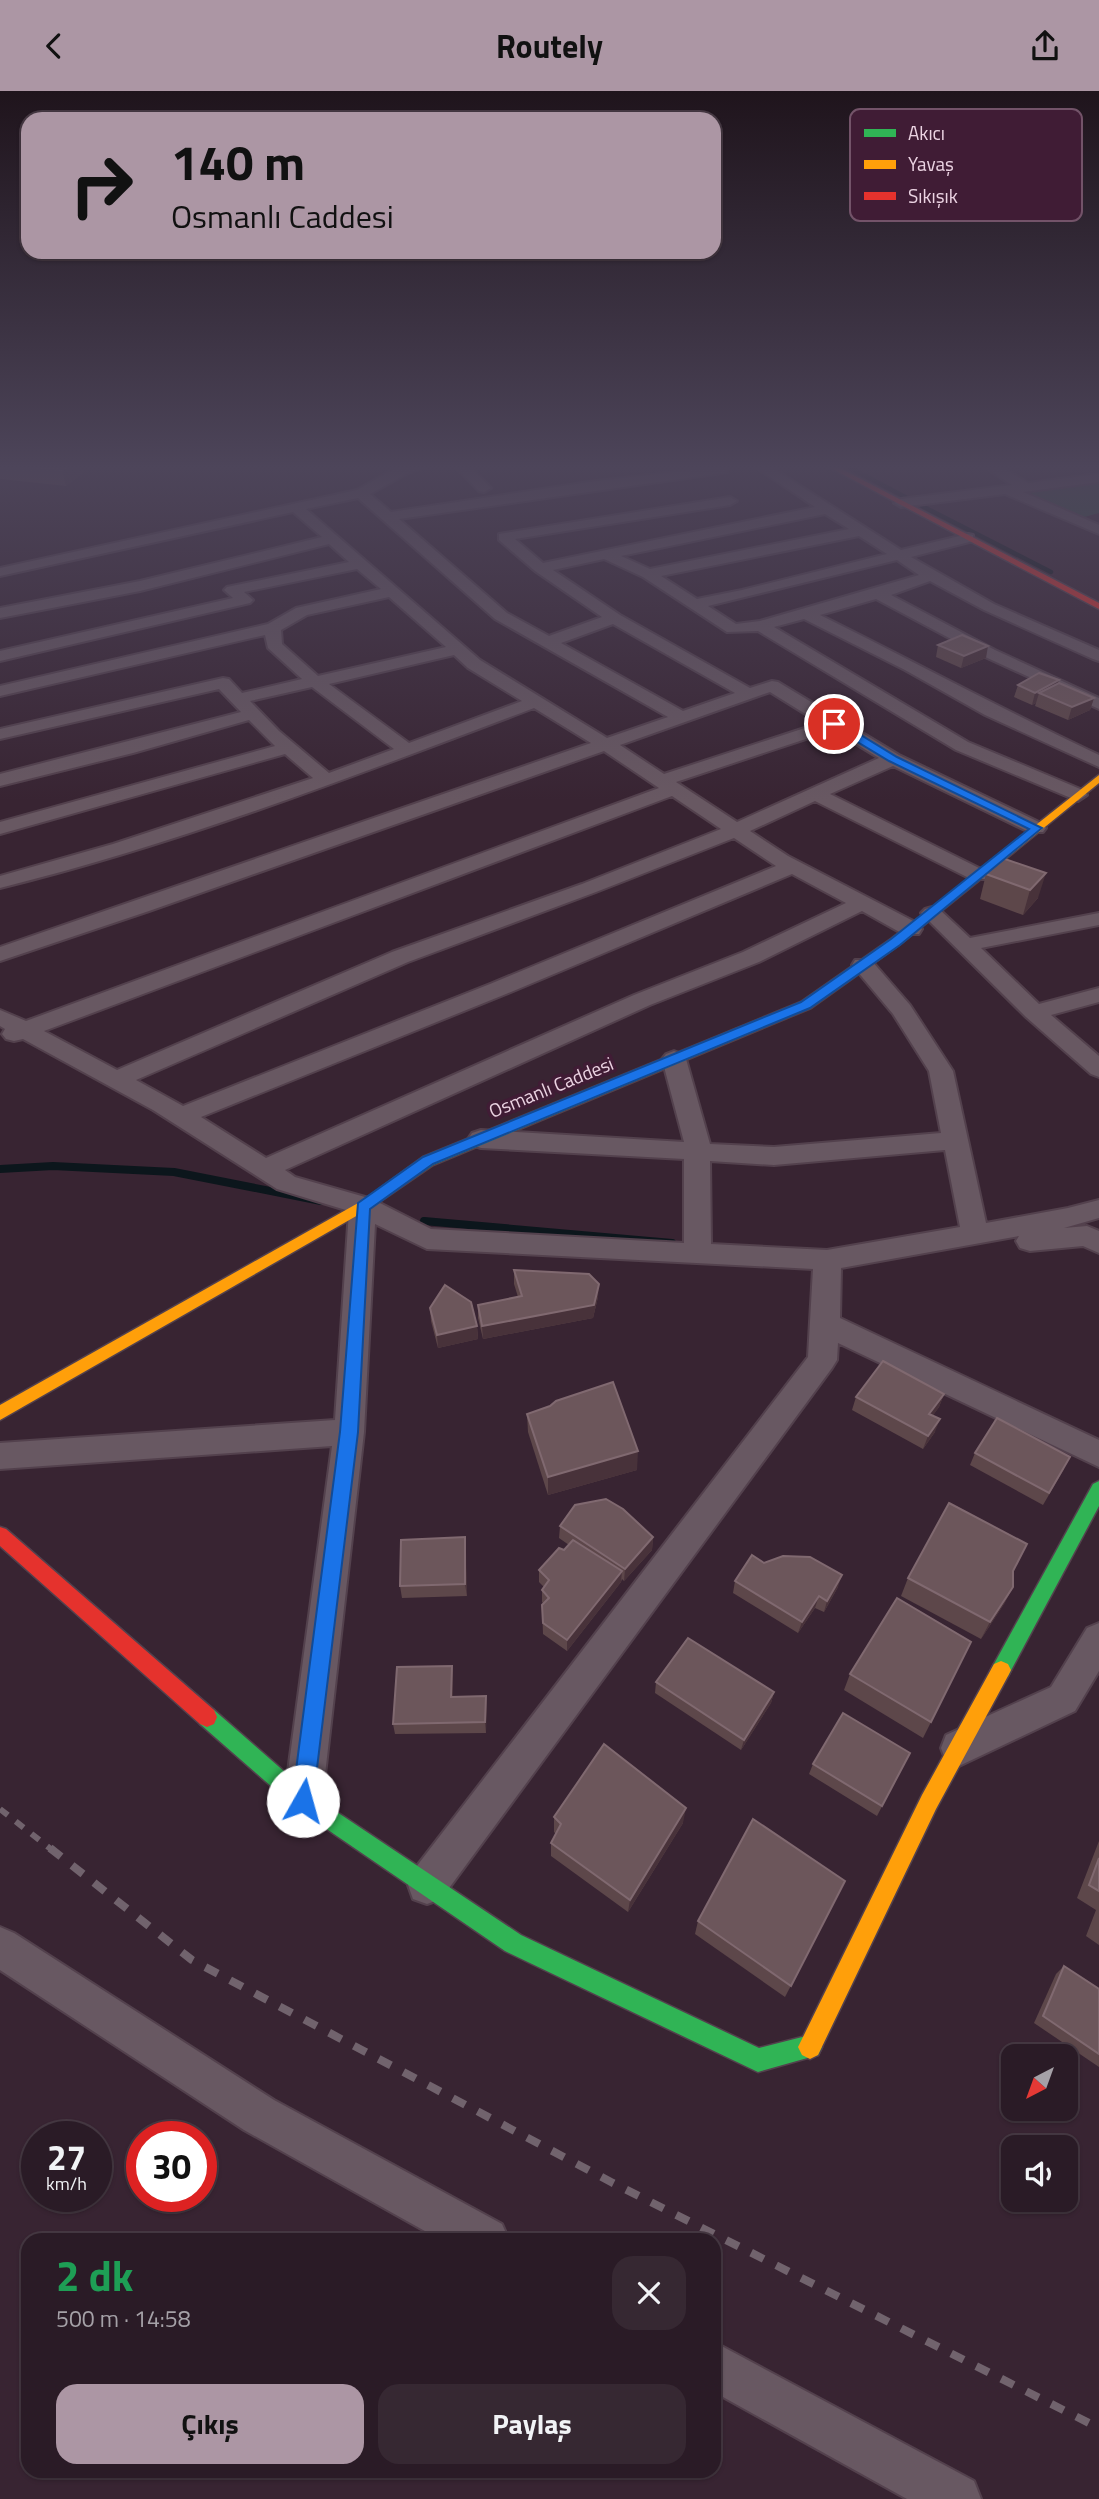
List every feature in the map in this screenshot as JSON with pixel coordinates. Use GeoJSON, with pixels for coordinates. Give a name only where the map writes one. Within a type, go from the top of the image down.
{"type":"FeatureCollection","features":[{"type":"Feature","properties":{"kind":"street"},"geometry":{"type":"LineString","coordinates":[[0,613],[179,576]]}},
{"type":"Feature","properties":{"kind":"street"},"geometry":{"type":"LineString","coordinates":[[0,656],[246,600],[232,590],[299,576]]}},
{"type":"Feature","properties":{"kind":"street"},"geometry":{"type":"LineString","coordinates":[[373,576],[474,664],[793,866],[911,929]]}},
{"type":"Feature","properties":{"kind":"street"},"geometry":{"type":"LineString","coordinates":[[456,576],[501,616],[681,717]]}},
{"type":"Feature","properties":{"kind":"street"},"geometry":{"type":"LineString","coordinates":[[552,576],[614,618],[749,694]]}},
{"type":"Feature","properties":{"kind":"street"},"geometry":{"type":"LineString","coordinates":[[652,576],[733,629],[761,626],[806,614],[929,576]]}},
{"type":"Feature","properties":{"kind":"street"},"geometry":{"type":"LineString","coordinates":[[694,604],[816,576]]}},
{"type":"Feature","properties":{"kind":"street"},"geometry":{"type":"LineString","coordinates":[[931,576],[989,607],[1099,656]]}},
{"type":"Feature","properties":{"kind":"street"},"geometry":{"type":"LineString","coordinates":[[1042,576],[1099,606]]}},
{"type":"Feature","properties":{"kind":"street"},"geometry":{"type":"LineString","coordinates":[[0,691],[273,628],[302,611],[390,592]]}},
{"type":"Feature","properties":{"kind":"street"},"geometry":{"type":"LineString","coordinates":[[878,594],[1000,658],[1099,703]]}},
{"type":"Feature","properties":{"kind":"street"},"geometry":{"type":"LineString","coordinates":[[806,614],[911,666],[991,711],[1099,762]]}},
{"type":"Feature","properties":{"kind":"street"},"geometry":{"type":"LineString","coordinates":[[546,643],[614,618]]}},
{"type":"Feature","properties":{"kind":"street"},"geometry":{"type":"LineString","coordinates":[[761,626],[962,746],[1078,795]]}},
{"type":"Feature","properties":{"kind":"street"},"geometry":{"type":"LineString","coordinates":[[273,628],[274,645],[314,681],[407,750]]}},
{"type":"Feature","properties":{"kind":"street"},"geometry":{"type":"LineString","coordinates":[[238,699],[456,650]]}},
{"type":"Feature","properties":{"kind":"street"},"geometry":{"type":"LineString","coordinates":[[0,734],[223,684],[288,748],[326,780]]}},
{"type":"Feature","properties":{"kind":"street"},"geometry":{"type":"LineString","coordinates":[[0,954],[142,907],[772,686],[893,759],[1036,828]]}},
{"type":"Feature","properties":{"kind":"street"},"geometry":{"type":"LineString","coordinates":[[0,882],[120,848],[326,780],[535,702]]}},
{"type":"Feature","properties":{"kind":"street"},"geometry":{"type":"LineString","coordinates":[[0,779],[128,749],[252,713]]}},
{"type":"Feature","properties":{"kind":"street"},"geometry":{"type":"LineString","coordinates":[[0,1038],[26,1031],[834,724]]}},
{"type":"Feature","properties":{"kind":"street"},"geometry":{"type":"LineString","coordinates":[[0,828],[288,748]]}},
{"type":"Feature","properties":{"kind":"street"},"geometry":{"type":"LineString","coordinates":[[116,1079],[400,957],[589,888],[736,830],[893,759]]}},
{"type":"Feature","properties":{"kind":"street","name":"Osmanlı Caddesi"},"geometry":{"type":"LineString","coordinates":[[0,1413],[363,1206],[428,1161],[806,1005],[932,913],[1099,778]]}},
{"type":"Feature","properties":{"kind":"street"},"geometry":{"type":"LineString","coordinates":[[813,793],[978,875]]}},
{"type":"Feature","properties":{"kind":"street"},"geometry":{"type":"LineString","coordinates":[[180,1116],[498,989],[793,866]]}},
{"type":"Feature","properties":{"kind":"street"},"geometry":{"type":"LineString","coordinates":[[264,1169],[642,1000],[751,957],[862,903]]}},
{"type":"Feature","properties":{"kind":"street"},"geometry":{"type":"LineString","coordinates":[[932,913],[1034,1012],[1099,1069]]}},
{"type":"Feature","properties":{"kind":"street"},"geometry":{"type":"LineString","coordinates":[[965,945],[1099,919]]}},
{"type":"Feature","properties":{"kind":"street"},"geometry":{"type":"LineString","coordinates":[[863,965],[902,1010],[941,1071],[975,1234]]}},
{"type":"Feature","properties":{"kind":"street"},"geometry":{"type":"LineString","coordinates":[[1034,1012],[1099,995]]}},
{"type":"Feature","properties":{"kind":"street"},"geometry":{"type":"LineString","coordinates":[[0,1017],[180,1116],[286,1184],[363,1206],[427,1239],[827,1260],[1087,1236],[1099,1243]]}},
{"type":"Feature","properties":{"kind":"street"},"geometry":{"type":"LineString","coordinates":[[674,1059],[697,1140],[698,1253]]}},
{"type":"Feature","properties":{"kind":"street"},"geometry":{"type":"LineString","coordinates":[[481,1139],[774,1156],[956,1140]]}},
{"type":"Feature","properties":{"kind":"street"},"geometry":{"type":"LineString","coordinates":[[303,1801],[349,1432],[363,1206]]}},
{"type":"Feature","properties":{"kind":"street"},"geometry":{"type":"LineString","coordinates":[[827,1260],[1099,1209]]}},
{"type":"Feature","properties":{"kind":"street"},"geometry":{"type":"LineString","coordinates":[[427,1885],[822,1360],[826,1324],[827,1260]]}},
{"type":"Feature","properties":{"kind":"street"},"geometry":{"type":"LineString","coordinates":[[826,1324],[1099,1454]]}},
{"type":"Feature","properties":{"kind":"street"},"geometry":{"type":"LineString","coordinates":[[0,1456],[349,1432]]}},
{"type":"Feature","properties":{"kind":"street"},"geometry":{"type":"LineString","coordinates":[[0,1535],[303,1801],[513,1943],[758,2060],[809,2049],[929,1802],[1099,1489]]}},
{"type":"Feature","properties":{"kind":"street"},"geometry":{"type":"LineString","coordinates":[[959,1748],[1063,1699],[1099,1639]]}},
{"type":"Feature","properties":{"kind":"street"},"geometry":{"type":"LineString","coordinates":[[0,1947],[259,2115],[473,2233]]}},
{"type":"Feature","properties":{"kind":"street"},"geometry":{"type":"LineString","coordinates":[[721,2370],[956,2499]]}},
{"type":"Feature","properties":{"kind":"building"},"geometry":{"type":"Polygon","coordinates":[[[962,635],[988,646],[964,656],[938,645],[962,635]]]}},
{"type":"Feature","properties":{"kind":"building"},"geometry":{"type":"Polygon","coordinates":[[[1039,673],[1059,680],[1035,693],[1018,685],[1039,673]]]}},
{"type":"Feature","properties":{"kind":"building"},"geometry":{"type":"Polygon","coordinates":[[[1059,683],[1094,698],[1072,707],[1039,693],[1059,683]]]}},
{"type":"Feature","properties":{"kind":"building"},"geometry":{"type":"Polygon","coordinates":[[[1002,858],[1046,873],[1030,890],[986,874],[1002,858]]]}},
{"type":"Feature","properties":{"kind":"building"},"geometry":{"type":"Polygon","coordinates":[[[514,1270],[589,1274],[599,1284],[594,1305],[482,1326],[478,1305],[522,1296],[514,1270]]]}},
{"type":"Feature","properties":{"kind":"building"},"geometry":{"type":"Polygon","coordinates":[[[445,1285],[471,1302],[477,1326],[437,1335],[430,1308],[445,1285]]]}},
{"type":"Feature","properties":{"kind":"building"},"geometry":{"type":"Polygon","coordinates":[[[883,1361],[944,1394],[929,1414],[940,1419],[928,1436],[856,1397],[883,1361]]]}},
{"type":"Feature","properties":{"kind":"building"},"geometry":{"type":"Polygon","coordinates":[[[613,1382],[638,1451],[548,1477],[527,1414],[613,1382]]]}},
{"type":"Feature","properties":{"kind":"building"},"geometry":{"type":"Polygon","coordinates":[[[997,1418],[1070,1457],[1049,1493],[975,1453],[997,1418]]]}},
{"type":"Feature","properties":{"kind":"building"},"geometry":{"type":"Polygon","coordinates":[[[606,1499],[623,1509],[653,1537],[625,1569],[560,1526],[575,1505],[606,1499]]]}},
{"type":"Feature","properties":{"kind":"building"},"geometry":{"type":"Polygon","coordinates":[[[949,1503],[1027,1544],[1013,1571],[1013,1587],[990,1622],[908,1578],[949,1503]]]}},
{"type":"Feature","properties":{"kind":"building"},"geometry":{"type":"Polygon","coordinates":[[[465,1537],[465,1584],[400,1586],[401,1540],[465,1537]]]}},
{"type":"Feature","properties":{"kind":"building"},"geometry":{"type":"Polygon","coordinates":[[[573,1540],[622,1571],[567,1640],[543,1623],[542,1605],[549,1598],[542,1590],[549,1580],[539,1570],[559,1548],[564,1550],[573,1540]]]}},
{"type":"Feature","properties":{"kind":"building"},"geometry":{"type":"Polygon","coordinates":[[[752,1555],[764,1563],[783,1556],[810,1557],[842,1575],[827,1601],[819,1596],[802,1622],[735,1581],[752,1555]]]}},
{"type":"Feature","properties":{"kind":"building"},"geometry":{"type":"Polygon","coordinates":[[[897,1598],[971,1642],[931,1722],[850,1674],[897,1598]]]}},
{"type":"Feature","properties":{"kind":"building"},"geometry":{"type":"Polygon","coordinates":[[[688,1638],[774,1692],[744,1740],[656,1682],[688,1638]]]}},
{"type":"Feature","properties":{"kind":"building"},"geometry":{"type":"Polygon","coordinates":[[[452,1666],[451,1697],[486,1696],[485,1722],[393,1724],[397,1667],[452,1666]]]}},
{"type":"Feature","properties":{"kind":"building"},"geometry":{"type":"Polygon","coordinates":[[[843,1713],[910,1753],[882,1806],[813,1764],[843,1713]]]}},
{"type":"Feature","properties":{"kind":"building"},"geometry":{"type":"Polygon","coordinates":[[[604,1744],[686,1808],[630,1900],[551,1843],[561,1824],[554,1817],[604,1744]]]}},
{"type":"Feature","properties":{"kind":"building"},"geometry":{"type":"Polygon","coordinates":[[[753,1819],[845,1881],[791,1986],[698,1921],[753,1819]]]}},
{"type":"Feature","properties":{"kind":"building"},"geometry":{"type":"Polygon","coordinates":[[[1099,1858],[1099,1891],[1089,1885],[1099,1858]]]}},
{"type":"Feature","properties":{"kind":"building"},"geometry":{"type":"Polygon","coordinates":[[[1064,1966],[1099,1989],[1099,2054],[1043,2016],[1064,1966]]]}},
{"type":"Feature","properties":{"kind":"waterway"},"geometry":{"type":"LineString","coordinates":[[0,1169],[53,1166],[174,1172],[321,1201]]}},
{"type":"Feature","properties":{"kind":"waterway"},"geometry":{"type":"LineString","coordinates":[[424,1221],[672,1243]]}},
{"type":"Feature","properties":{"kind":"railway"},"geometry":{"type":"LineString","coordinates":[[0,1809],[52,1850]]}},
{"type":"Feature","properties":{"kind":"railway"},"geometry":{"type":"LineString","coordinates":[[50,1848],[192,1960],[712,2233]]}},
{"type":"Feature","properties":{"kind":"railway"},"geometry":{"type":"LineString","coordinates":[[721,2237],[1099,2428]]}},
{"type":"Feature","properties":{"kind":"traffic: fast"},"geometry":{"type":"LineString","coordinates":[[367,1203],[428,1161],[806,1005],[895,942],[978,876]]}},
{"type":"Feature","properties":{"kind":"traffic: fast"},"geometry":{"type":"LineString","coordinates":[[1001,1670],[1099,1489]]}},
{"type":"Feature","properties":{"kind":"traffic: fast"},"geometry":{"type":"LineString","coordinates":[[207,1717],[303,1801],[513,1943],[758,2060],[810,2047]]}},
{"type":"Feature","properties":{"kind":"traffic: slow"},"geometry":{"type":"LineString","coordinates":[[978,876],[1099,778]]}},
{"type":"Feature","properties":{"kind":"traffic: slow"},"geometry":{"type":"LineString","coordinates":[[0,1413],[367,1203]]}},
{"type":"Feature","properties":{"kind":"traffic: slow"},"geometry":{"type":"LineString","coordinates":[[810,2047],[929,1802],[1001,1670]]}},
{"type":"Feature","properties":{"kind":"traffic: jam"},"geometry":{"type":"LineString","coordinates":[[1042,576],[1099,606]]}},
{"type":"Feature","properties":{"kind":"traffic: jam"},"geometry":{"type":"LineString","coordinates":[[0,1535],[207,1717]]}},
{"type":"Feature","properties":{"kind":"route"},"geometry":{"type":"LineString","coordinates":[[303,1801],[349,1432],[363,1206],[428,1161],[806,1005],[895,942],[1036,828],[893,759],[834,724]]}}]}
